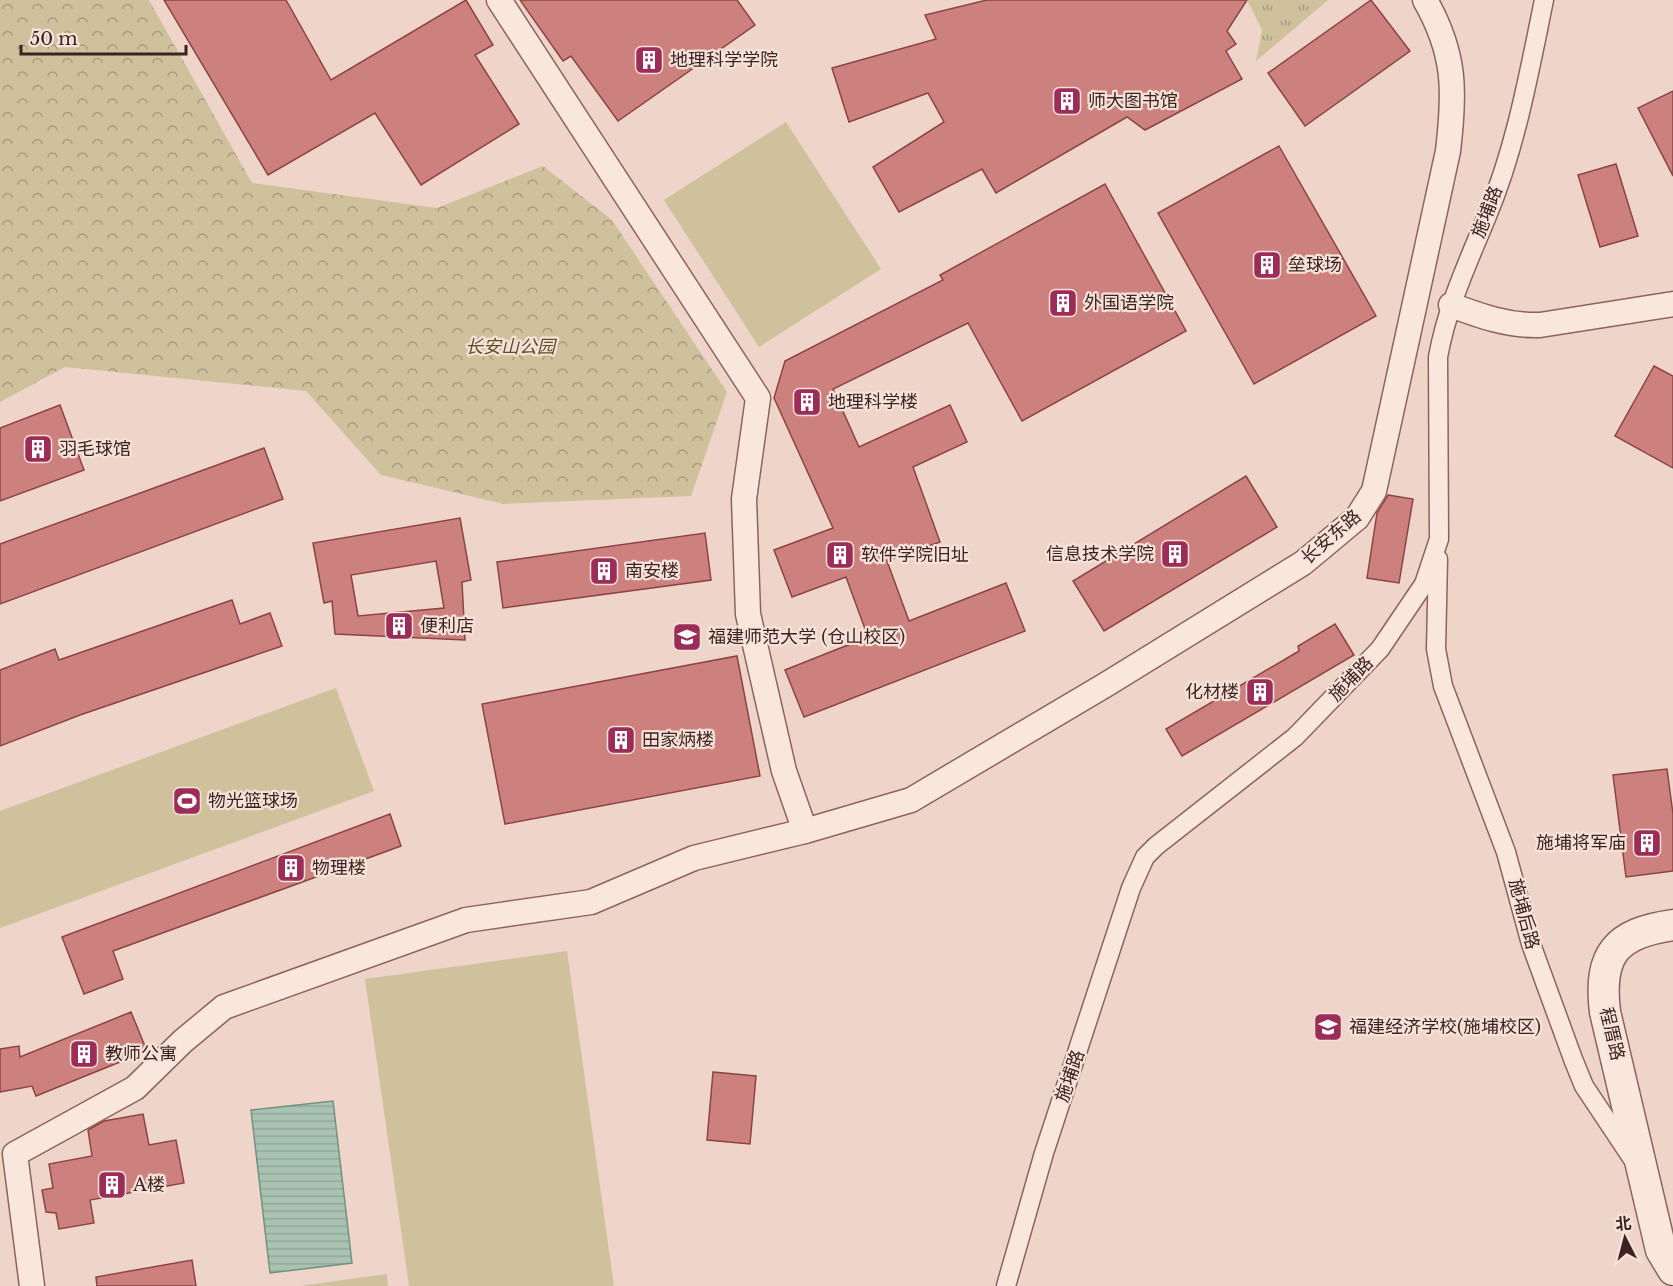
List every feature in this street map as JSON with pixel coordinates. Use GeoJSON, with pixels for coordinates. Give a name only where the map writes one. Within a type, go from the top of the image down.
{"type":"FeatureCollection","features":[{"type":"Feature","properties":{"kind":"street"},"geometry":{"type":"LineString","coordinates":[[499,0],[758,398],[744,499],[748,614],[784,771],[805,831]]}},
{"type":"Feature","properties":{"kind":"street","name":"长安东路"},"geometry":{"type":"LineString","coordinates":[[32,1286],[15,1154],[135,1088],[183,1041],[224,1007],[466,920],[591,902],[694,858],[805,831],[911,800],[1107,684],[1303,563],[1342,532],[1368,505],[1374,491],[1448,151],[1452,67],[1433,14],[1425,0]]}},
{"type":"Feature","properties":{"kind":"street","name":"施埔路"},"geometry":{"type":"LineString","coordinates":[[1006,1286],[1044,1153],[1131,888],[1145,857],[1282,748],[1380,649],[1424,584],[1439,539],[1438,357],[1451,305],[1487,217],[1517,126],[1544,0]]}},
{"type":"Feature","properties":{"kind":"street"},"geometry":{"type":"LineString","coordinates":[[1451,305],[1484,317],[1521,326],[1673,304]]}},
{"type":"Feature","properties":{"kind":"street","name":"施埔后路"},"geometry":{"type":"LineString","coordinates":[[1439,539],[1436,649],[1443,686],[1506,852],[1531,944],[1573,1059],[1584,1086],[1647,1182],[1661,1250],[1673,1270]]}},
{"type":"Feature","properties":{"kind":"street","name":"程厝路"},"geometry":{"type":"LineString","coordinates":[[1647,1182],[1605,1012],[1603,980],[1609,956],[1626,938],[1640,932],[1673,925]]}},
{"type":"Feature","properties":{"kind":"green space","name":"长安山公园"},"geometry":{"type":"Polygon","coordinates":[[[0,0],[149,0],[252,183],[437,208],[543,166],[612,220],[727,392],[691,496],[504,504],[381,475],[306,391],[65,367],[0,402],[0,0]]]}},
{"type":"Feature","properties":{"kind":"green space"},"geometry":{"type":"Polygon","coordinates":[[[1247,0],[1328,0],[1256,61],[1262,30],[1247,0]]]}},
{"type":"Feature","properties":{"kind":"green space"},"geometry":{"type":"Polygon","coordinates":[[[786,122],[881,269],[759,347],[664,200],[786,122]]]}},
{"type":"Feature","properties":{"kind":"green space","name":"物光篮球场"},"geometry":{"type":"Polygon","coordinates":[[[336,688],[374,791],[0,928],[0,811],[336,688]]]}},
{"type":"Feature","properties":{"kind":"green space"},"geometry":{"type":"Polygon","coordinates":[[[567,951],[614,1286],[409,1286],[365,979],[567,951]]]}},
{"type":"Feature","properties":{"kind":"green space"},"geometry":{"type":"Polygon","coordinates":[[[387,1274],[388,1286],[300,1286],[387,1274]]]}},
{"type":"Feature","properties":{"kind":"shaded area"},"geometry":{"type":"Polygon","coordinates":[[[333,1101],[352,1263],[270,1273],[251,1110],[333,1101]]]}},
{"type":"Feature","properties":{"kind":"building"},"geometry":{"type":"Polygon","coordinates":[[[164,0],[286,0],[331,80],[466,0],[493,45],[475,55],[519,124],[421,185],[375,113],[268,175],[164,0]]]}},
{"type":"Feature","properties":{"kind":"building","name":"地理科学学院"},"geometry":{"type":"Polygon","coordinates":[[[520,0],[737,0],[755,25],[618,121],[571,56],[563,61],[520,0]]]}},
{"type":"Feature","properties":{"kind":"building","name":"师大图书馆"},"geometry":{"type":"Polygon","coordinates":[[[987,0],[1247,0],[1227,31],[1236,44],[1226,51],[1242,79],[1145,130],[1127,117],[996,193],[982,169],[899,212],[873,167],[944,122],[928,93],[849,122],[832,68],[936,39],[925,15],[987,0]]]}},
{"type":"Feature","properties":{"kind":"building"},"geometry":{"type":"Polygon","coordinates":[[[1371,0],[1410,51],[1305,126],[1268,73],[1371,0]]]}},
{"type":"Feature","properties":{"kind":"building"},"geometry":{"type":"Polygon","coordinates":[[[1673,91],[1673,176],[1638,108],[1673,91]]]}},
{"type":"Feature","properties":{"kind":"building","name":"垒球场"},"geometry":{"type":"Polygon","coordinates":[[[1279,146],[1376,316],[1254,384],[1158,213],[1279,146]]]}},
{"type":"Feature","properties":{"kind":"building"},"geometry":{"type":"Polygon","coordinates":[[[1616,164],[1638,236],[1600,247],[1578,175],[1616,164]]]}},
{"type":"Feature","properties":{"kind":"building"},"geometry":{"type":"Polygon","coordinates":[[[1105,184],[1186,331],[1022,421],[968,323],[833,389],[859,447],[950,405],[967,442],[913,467],[940,542],[887,561],[909,621],[1006,583],[1025,631],[804,717],[785,670],[868,637],[846,577],[792,597],[774,550],[833,528],[774,398],[785,361],[943,280],[940,275],[1105,184]]]}},
{"type":"Feature","properties":{"kind":"building"},"geometry":{"type":"Polygon","coordinates":[[[1654,366],[1673,376],[1673,468],[1615,436],[1654,366]]]}},
{"type":"Feature","properties":{"kind":"building","name":"羽毛球馆"},"geometry":{"type":"Polygon","coordinates":[[[60,405],[84,470],[0,501],[0,428],[60,405]]]}},
{"type":"Feature","properties":{"kind":"building"},"geometry":{"type":"Polygon","coordinates":[[[264,448],[283,499],[0,604],[0,544],[264,448]]]}},
{"type":"Feature","properties":{"kind":"building","name":"信息技术学院"},"geometry":{"type":"Polygon","coordinates":[[[1246,476],[1277,527],[1104,631],[1073,581],[1246,476]]]}},
{"type":"Feature","properties":{"kind":"building"},"geometry":{"type":"Polygon","coordinates":[[[1388,495],[1413,499],[1399,583],[1367,578],[1377,513],[1388,495]]]}},
{"type":"Feature","properties":{"kind":"building"},"geometry":{"type":"Polygon","coordinates":[[[460,518],[471,580],[462,582],[465,640],[335,634],[332,601],[324,603],[313,543],[460,518]],[[436,561],[351,575],[358,616],[444,608],[436,561]]]}},
{"type":"Feature","properties":{"kind":"building","name":"南安楼"},"geometry":{"type":"Polygon","coordinates":[[[705,533],[711,580],[503,608],[497,562],[705,533]]]}},
{"type":"Feature","properties":{"kind":"building"},"geometry":{"type":"Polygon","coordinates":[[[232,600],[240,624],[270,613],[282,646],[80,715],[0,746],[0,670],[55,649],[59,660],[232,600]]]}},
{"type":"Feature","properties":{"kind":"building","name":"化材楼"},"geometry":{"type":"Polygon","coordinates":[[[1335,624],[1354,655],[1182,756],[1166,729],[1299,651],[1298,646],[1335,624]]]}},
{"type":"Feature","properties":{"kind":"building","name":"田家炳楼"},"geometry":{"type":"Polygon","coordinates":[[[737,656],[760,776],[505,824],[482,704],[737,656]]]}},
{"type":"Feature","properties":{"kind":"building","name":"施埔将军庙"},"geometry":{"type":"Polygon","coordinates":[[[1667,769],[1673,814],[1673,871],[1626,877],[1613,775],[1667,769]]]}},
{"type":"Feature","properties":{"kind":"building"},"geometry":{"type":"Polygon","coordinates":[[[390,814],[401,846],[113,951],[123,979],[84,994],[62,937],[390,814]]]}},
{"type":"Feature","properties":{"kind":"building","name":"教师公寓"},"geometry":{"type":"Polygon","coordinates":[[[131,1012],[147,1051],[36,1096],[32,1086],[0,1092],[0,1049],[19,1046],[20,1057],[131,1012]]]}},
{"type":"Feature","properties":{"kind":"building"},"geometry":{"type":"Polygon","coordinates":[[[713,1072],[756,1076],[750,1144],[707,1140],[713,1072]]]}},
{"type":"Feature","properties":{"kind":"building","name":"A楼"},"geometry":{"type":"Polygon","coordinates":[[[143,1114],[149,1145],[176,1140],[184,1183],[90,1200],[94,1223],[59,1229],[56,1213],[46,1212],[42,1190],[53,1188],[49,1164],[92,1156],[88,1130],[104,1121],[143,1114]]]}},
{"type":"Feature","properties":{"kind":"building"},"geometry":{"type":"Polygon","coordinates":[[[192,1260],[196,1286],[97,1286],[96,1277],[192,1260]]]}},
{"type":"Feature","properties":{"kind":"place","name":"地理科学学院"},"geometry":{"type":"Point","coordinates":[649,60]}},
{"type":"Feature","properties":{"kind":"place","name":"师大图书馆"},"geometry":{"type":"Point","coordinates":[1067,101]}},
{"type":"Feature","properties":{"kind":"place","name":"垒球场"},"geometry":{"type":"Point","coordinates":[1267,265]}},
{"type":"Feature","properties":{"kind":"place","name":"外国语学院"},"geometry":{"type":"Point","coordinates":[1063,303]}},
{"type":"Feature","properties":{"kind":"place","name":"地理科学楼"},"geometry":{"type":"Point","coordinates":[807,402]}},
{"type":"Feature","properties":{"kind":"place","name":"羽毛球馆"},"geometry":{"type":"Point","coordinates":[38,449]}},
{"type":"Feature","properties":{"kind":"place","name":"信息技术学院"},"geometry":{"type":"Point","coordinates":[1175,554]}},
{"type":"Feature","properties":{"kind":"place","name":"软件学院旧址"},"geometry":{"type":"Point","coordinates":[840,555]}},
{"type":"Feature","properties":{"kind":"place","name":"南安楼"},"geometry":{"type":"Point","coordinates":[604,571]}},
{"type":"Feature","properties":{"kind":"place","name":"便利店"},"geometry":{"type":"Point","coordinates":[399,626]}},
{"type":"Feature","properties":{"kind":"place","name":"福建师范大学 (仓山校区)"},"geometry":{"type":"Point","coordinates":[687,637]}},
{"type":"Feature","properties":{"kind":"place","name":"化材楼"},"geometry":{"type":"Point","coordinates":[1260,692]}},
{"type":"Feature","properties":{"kind":"place","name":"田家炳楼"},"geometry":{"type":"Point","coordinates":[621,740]}},
{"type":"Feature","properties":{"kind":"place","name":"物光篮球场"},"geometry":{"type":"Point","coordinates":[187,801]}},
{"type":"Feature","properties":{"kind":"place","name":"施埔将军庙"},"geometry":{"type":"Point","coordinates":[1647,843]}},
{"type":"Feature","properties":{"kind":"place","name":"物理楼"},"geometry":{"type":"Point","coordinates":[291,868]}},
{"type":"Feature","properties":{"kind":"place","name":"福建经济学校(施埔校区)"},"geometry":{"type":"Point","coordinates":[1328,1027]}},
{"type":"Feature","properties":{"kind":"place","name":"教师公寓"},"geometry":{"type":"Point","coordinates":[84,1054]}},
{"type":"Feature","properties":{"kind":"place","name":"A楼"},"geometry":{"type":"Point","coordinates":[112,1185]}}]}
